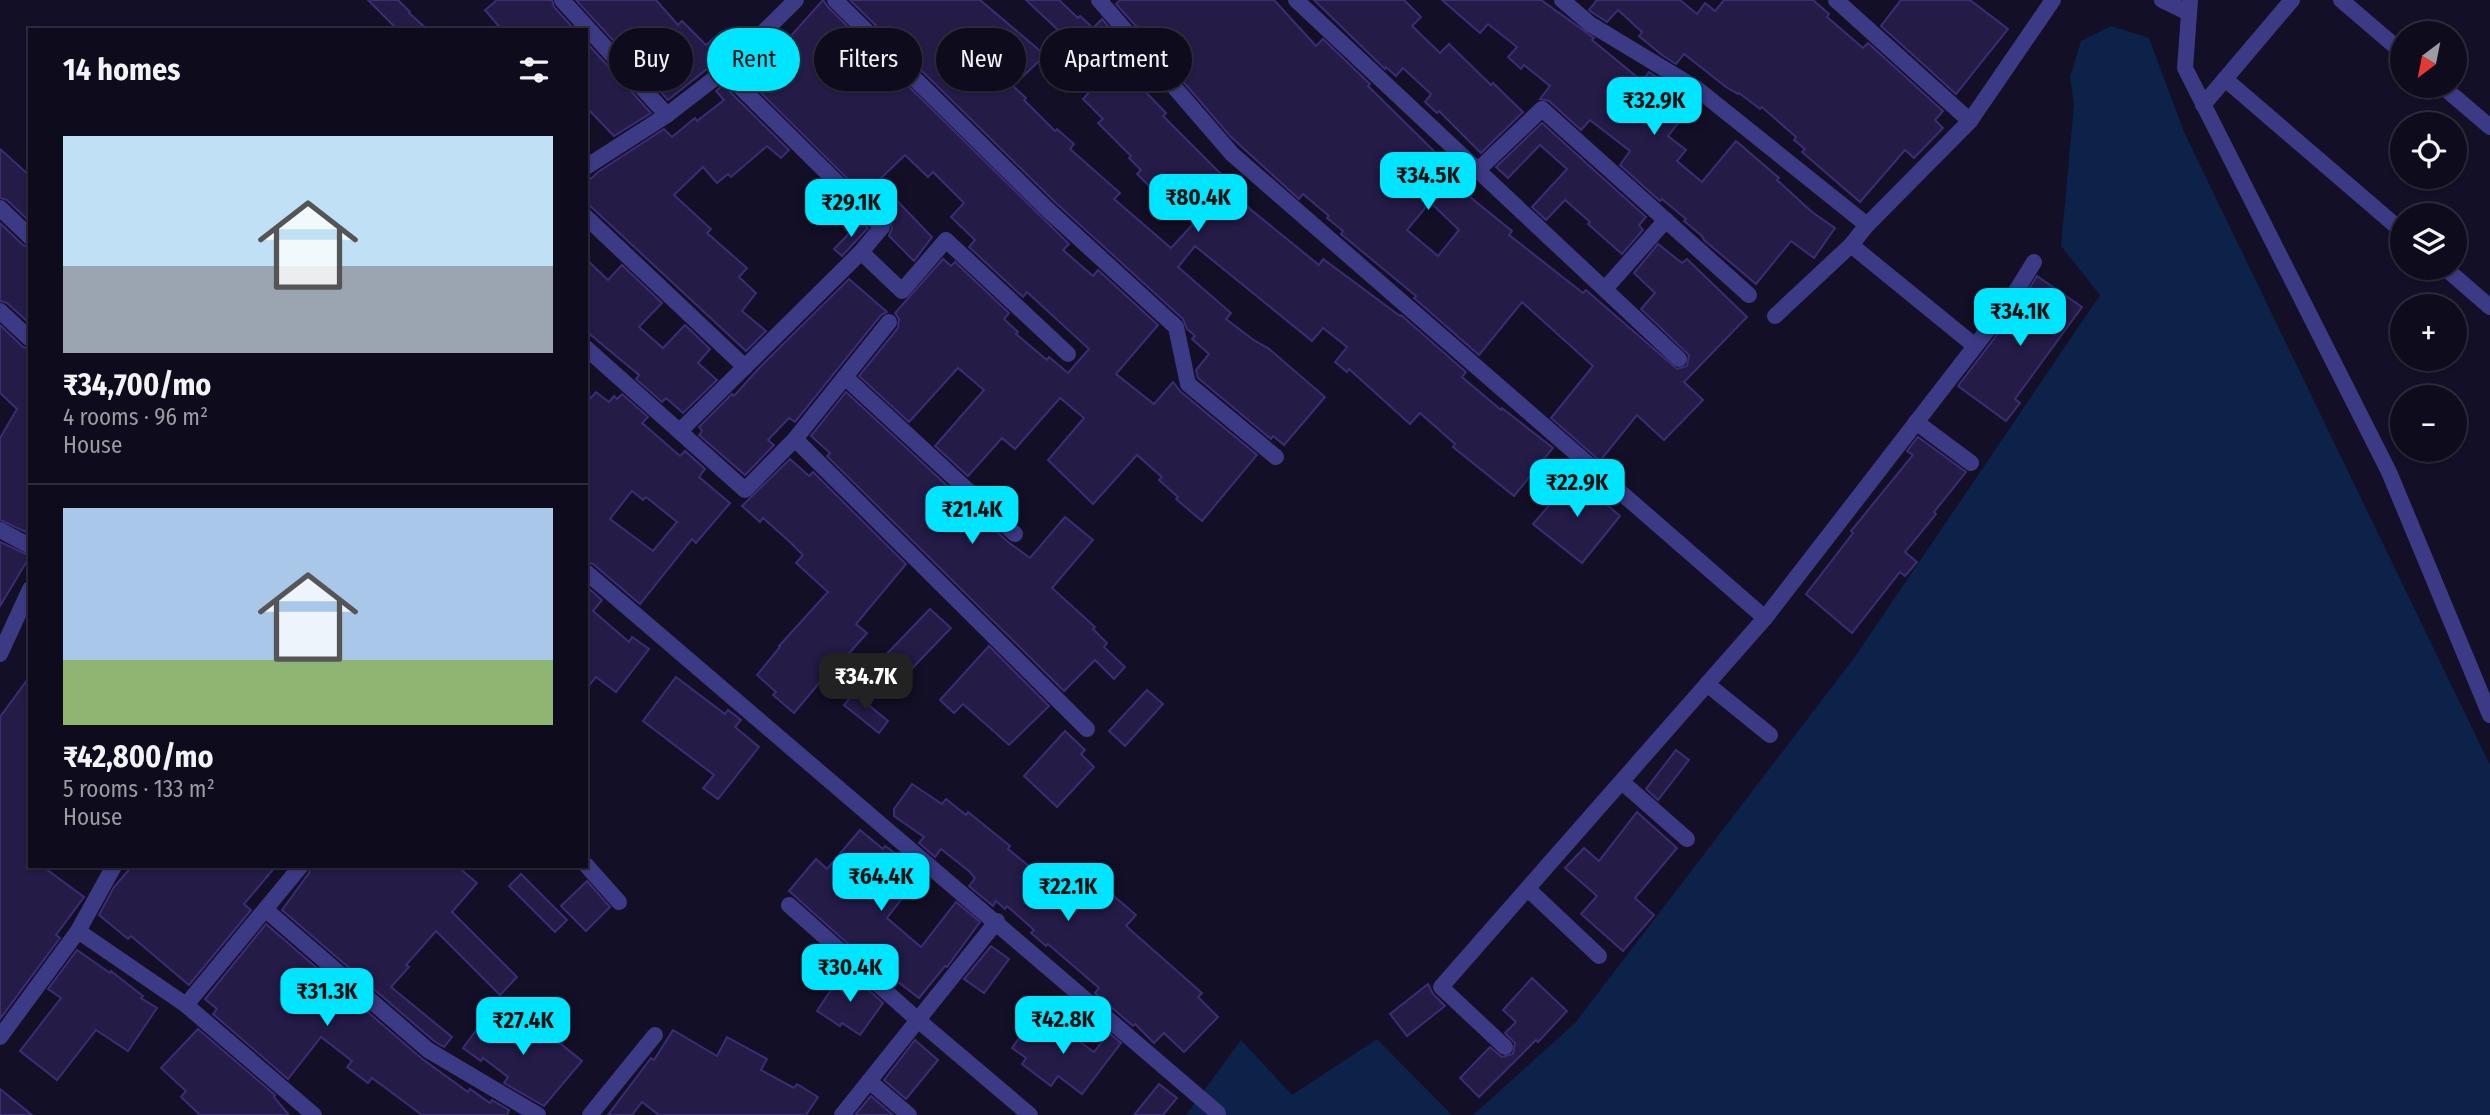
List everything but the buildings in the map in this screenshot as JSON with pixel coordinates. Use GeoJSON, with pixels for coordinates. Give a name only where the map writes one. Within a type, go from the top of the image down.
{"type":"FeatureCollection","features":[{"type":"Feature","properties":{"kind":"street"},"geometry":{"type":"LineString","coordinates":[[562,0],[588,28]]}},
{"type":"Feature","properties":{"kind":"street"},"geometry":{"type":"LineString","coordinates":[[768,28],[796,0]]}},
{"type":"Feature","properties":{"kind":"street"},"geometry":{"type":"LineString","coordinates":[[835,0],[1048,210],[1176,327],[1188,384],[1276,457]]}},
{"type":"Feature","properties":{"kind":"street"},"geometry":{"type":"LineString","coordinates":[[1099,0],[1232,154],[1765,618]]}},
{"type":"Feature","properties":{"kind":"street"},"geometry":{"type":"LineString","coordinates":[[1296,0],[1679,359]]}},
{"type":"Feature","properties":{"kind":"street"},"geometry":{"type":"LineString","coordinates":[[1562,0],[1590,24],[1696,88],[1867,225]]}},
{"type":"Feature","properties":{"kind":"street"},"geometry":{"type":"LineString","coordinates":[[1836,0],[1969,121]]}},
{"type":"Feature","properties":{"kind":"street"},"geometry":{"type":"LineString","coordinates":[[1775,316],[1851,245],[1867,225],[1969,121],[2053,0]]}},
{"type":"Feature","properties":{"kind":"street"},"geometry":{"type":"LineString","coordinates":[[2162,0],[2189,7],[2185,68],[2389,472],[2490,715]]}},
{"type":"Feature","properties":{"kind":"street"},"geometry":{"type":"LineString","coordinates":[[2203,105],[2292,0]]}},
{"type":"Feature","properties":{"kind":"street"},"geometry":{"type":"LineString","coordinates":[[2341,0],[2390,42]]}},
{"type":"Feature","properties":{"kind":"street"},"geometry":{"type":"LineString","coordinates":[[588,28],[667,115]]}},
{"type":"Feature","properties":{"kind":"street"},"geometry":{"type":"LineString","coordinates":[[2225,79],[2390,221]]}},
{"type":"Feature","properties":{"kind":"street"},"geometry":{"type":"LineString","coordinates":[[588,166],[667,115],[707,84]]}},
{"type":"Feature","properties":{"kind":"street"},"geometry":{"type":"LineString","coordinates":[[680,431],[882,228],[744,91]]}},
{"type":"Feature","properties":{"kind":"street"},"geometry":{"type":"LineString","coordinates":[[2456,98],[2490,127]]}},
{"type":"Feature","properties":{"kind":"street"},"geometry":{"type":"LineString","coordinates":[[1478,170],[1542,109],[1749,295]]}},
{"type":"Feature","properties":{"kind":"street"},"geometry":{"type":"LineString","coordinates":[[0,208],[28,235]]}},
{"type":"Feature","properties":{"kind":"street"},"geometry":{"type":"LineString","coordinates":[[588,219],[745,367]]}},
{"type":"Feature","properties":{"kind":"street"},"geometry":{"type":"LineString","coordinates":[[1605,289],[1666,220]]}},
{"type":"Feature","properties":{"kind":"street"},"geometry":{"type":"LineString","coordinates":[[861,252],[902,291],[946,240],[1068,354]]}},
{"type":"Feature","properties":{"kind":"street"},"geometry":{"type":"LineString","coordinates":[[1851,245],[1975,346]]}},
{"type":"Feature","properties":{"kind":"street"},"geometry":{"type":"LineString","coordinates":[[1505,1047],[1441,987],[1765,618],[2010,301],[2034,262]]}},
{"type":"Feature","properties":{"kind":"street"},"geometry":{"type":"LineString","coordinates":[[2459,280],[2490,307]]}},
{"type":"Feature","properties":{"kind":"street"},"geometry":{"type":"LineString","coordinates":[[0,311],[28,337]]}},
{"type":"Feature","properties":{"kind":"street"},"geometry":{"type":"LineString","coordinates":[[588,350],[745,490],[795,439],[889,322]]}},
{"type":"Feature","properties":{"kind":"street"},"geometry":{"type":"LineString","coordinates":[[845,377],[1015,534]]}},
{"type":"Feature","properties":{"kind":"street"},"geometry":{"type":"LineString","coordinates":[[1916,422],[1971,463]]}},
{"type":"Feature","properties":{"kind":"street"},"geometry":{"type":"LineString","coordinates":[[795,439],[1087,729]]}},
{"type":"Feature","properties":{"kind":"street"},"geometry":{"type":"LineString","coordinates":[[0,530],[28,545]]}},
{"type":"Feature","properties":{"kind":"street"},"geometry":{"type":"LineString","coordinates":[[588,574],[997,921],[1218,1113]]}},
{"type":"Feature","properties":{"kind":"street"},"geometry":{"type":"LineString","coordinates":[[0,654],[28,593]]}},
{"type":"Feature","properties":{"kind":"street"},"geometry":{"type":"LineString","coordinates":[[1707,684],[1770,736]]}},
{"type":"Feature","properties":{"kind":"street"},"geometry":{"type":"LineString","coordinates":[[1622,782],[1688,839]]}},
{"type":"Feature","properties":{"kind":"street"},"geometry":{"type":"LineString","coordinates":[[588,867],[619,902]]}},
{"type":"Feature","properties":{"kind":"street"},"geometry":{"type":"LineString","coordinates":[[0,1037],[78,931],[113,868]]}},
{"type":"Feature","properties":{"kind":"street"},"geometry":{"type":"LineString","coordinates":[[186,1005],[299,868]]}},
{"type":"Feature","properties":{"kind":"street"},"geometry":{"type":"LineString","coordinates":[[1528,889],[1599,956]]}},
{"type":"Feature","properties":{"kind":"street"},"geometry":{"type":"LineString","coordinates":[[789,905],[1030,1115]]}},
{"type":"Feature","properties":{"kind":"street"},"geometry":{"type":"LineString","coordinates":[[266,909],[428,1050],[538,1115]]}},
{"type":"Feature","properties":{"kind":"street"},"geometry":{"type":"LineString","coordinates":[[842,1115],[997,921]]}},
{"type":"Feature","properties":{"kind":"street"},"geometry":{"type":"LineString","coordinates":[[78,931],[186,1005],[314,1115]]}},
{"type":"Feature","properties":{"kind":"street"},"geometry":{"type":"LineString","coordinates":[[590,1115],[655,1035]]}},
{"type":"Feature","properties":{"kind":"street"},"geometry":{"type":"LineString","coordinates":[[869,1082],[909,1115]]}},
{"type":"Feature","properties":{"kind":"water"},"geometry":{"type":"Polygon","coordinates":[[[2111,26],[2149,38],[2184,132],[2490,765],[2490,1115],[1473,1115],[1575,1023],[1854,658],[2100,295],[2061,246],[2074,105],[2070,77],[2081,41],[2111,26]]]}},
{"type":"Feature","properties":{"kind":"water"},"geometry":{"type":"Polygon","coordinates":[[[1377,1039],[1452,1115],[1186,1115],[1241,1040],[1292,1095],[1377,1039]]]}}]}
